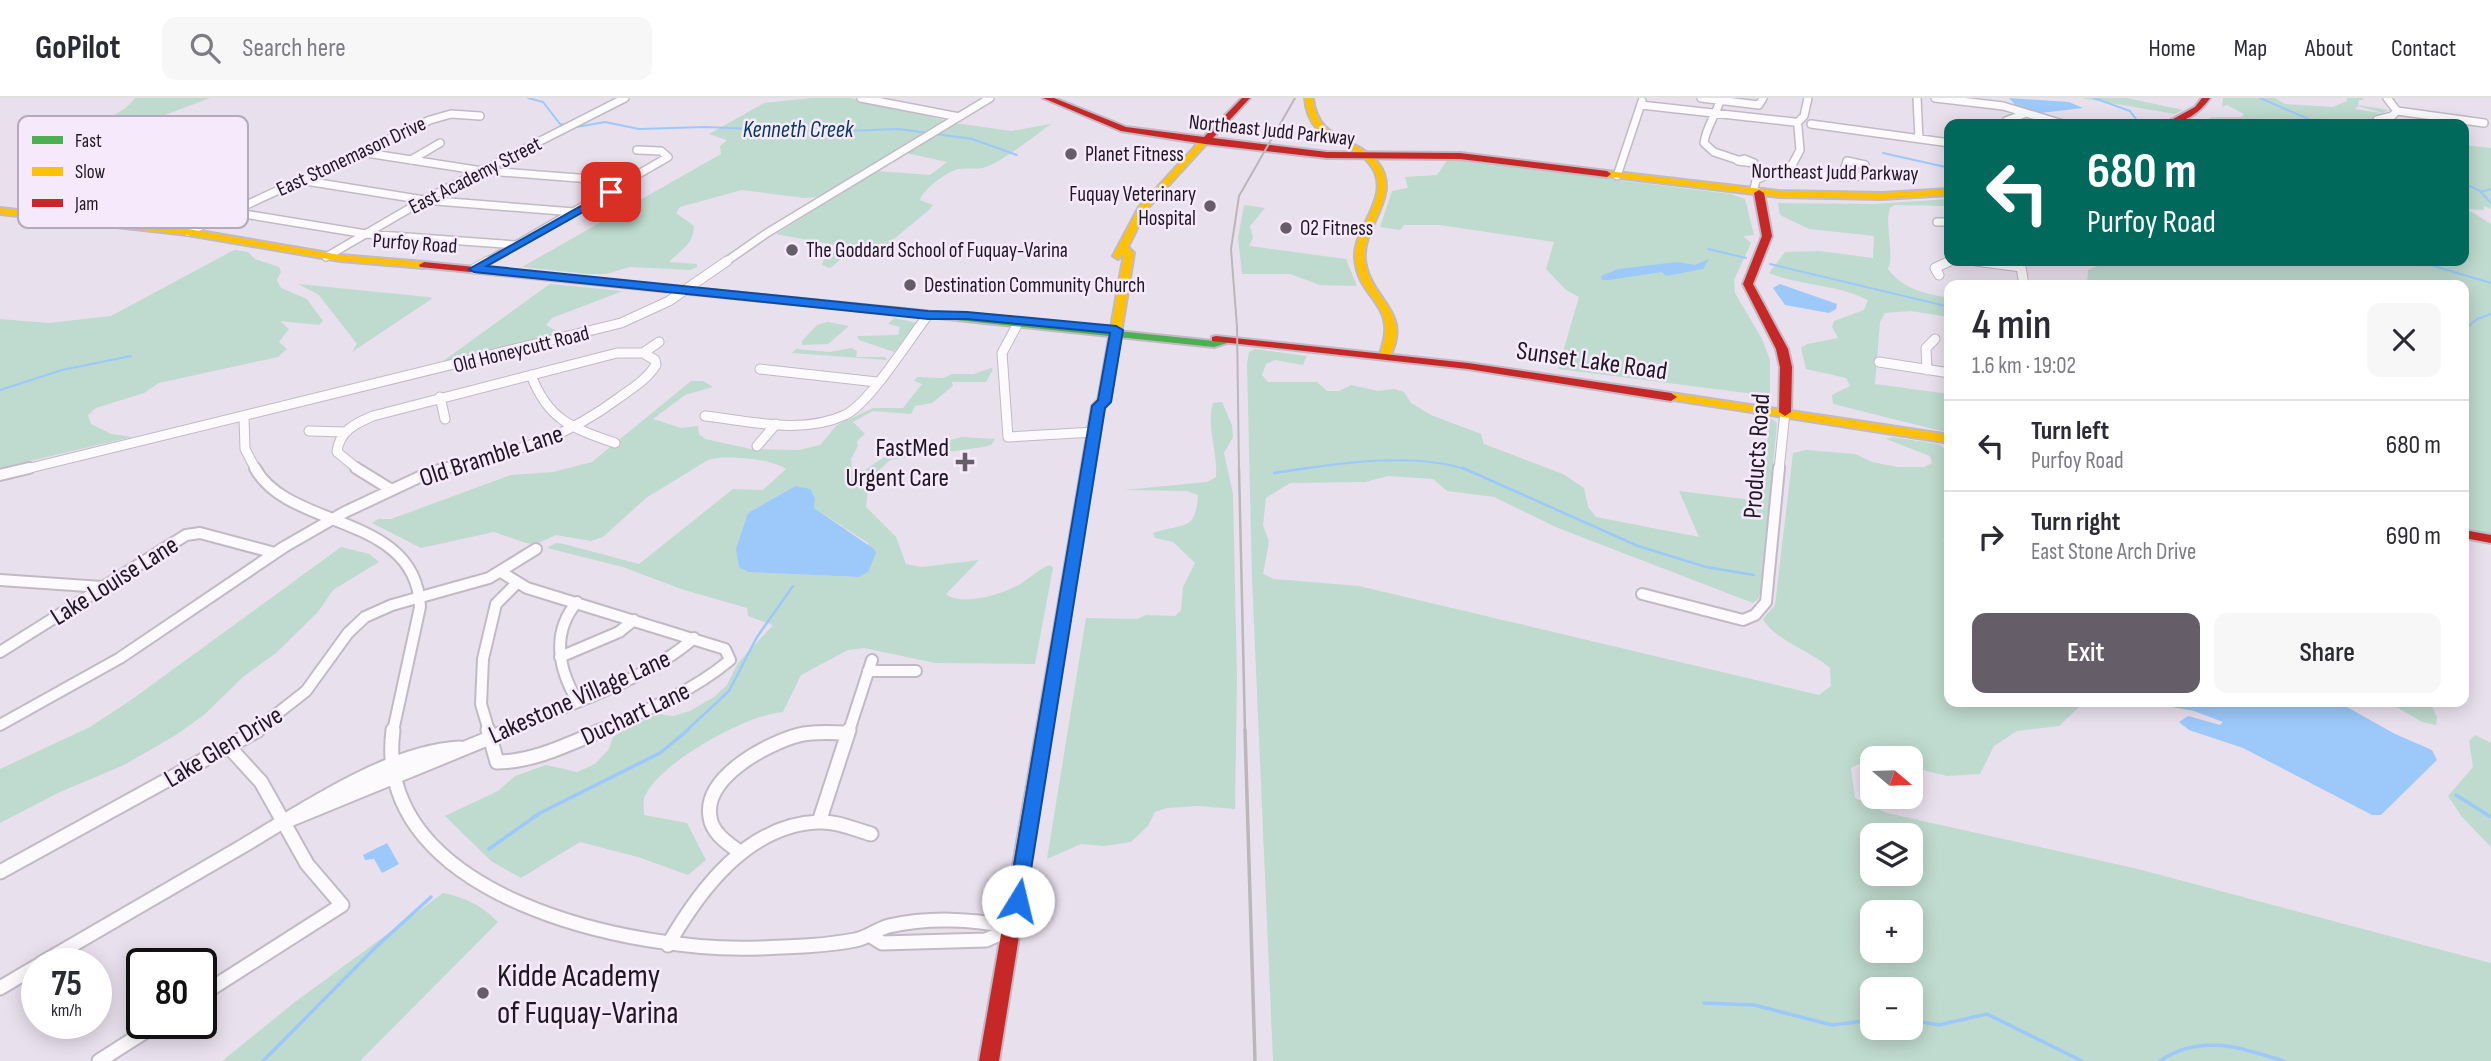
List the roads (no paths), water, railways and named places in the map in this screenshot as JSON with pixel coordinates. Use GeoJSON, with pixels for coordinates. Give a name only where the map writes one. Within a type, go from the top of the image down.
{"type":"FeatureCollection","features":[{"type":"Feature","properties":{"kind":"main road","name":"Northeast Judd Parkway"},"geometry":{"type":"LineString","coordinates":[[1036,98],[1083,120],[1118,132],[1312,158],[1447,155],[1759,192],[1882,196],[1944,192]]}},
{"type":"Feature","properties":{"kind":"main road","name":"Northeast Judd Parkway"},"geometry":{"type":"LineString","coordinates":[[1047,98],[1103,123],[1135,131],[1203,143],[1343,151],[1366,158]]}},
{"type":"Feature","properties":{"kind":"main road"},"geometry":{"type":"LineString","coordinates":[[989,1061],[1014,928],[1098,406],[1104,402],[1110,332],[1129,253],[1124,249],[1129,231],[1142,209],[1246,98]]}},
{"type":"Feature","properties":{"kind":"main road"},"geometry":{"type":"LineString","coordinates":[[1309,98],[1308,108],[1318,126],[1343,151]]}},
{"type":"Feature","properties":{"kind":"main road"},"geometry":{"type":"LineString","coordinates":[[2179,119],[2198,110],[2206,98]]}},
{"type":"Feature","properties":{"kind":"main road"},"geometry":{"type":"LineString","coordinates":[[1083,120],[1103,123]]}},
{"type":"Feature","properties":{"kind":"main road"},"geometry":{"type":"LineString","coordinates":[[1366,158],[1378,169],[1382,187],[1360,257],[1366,275],[1392,318],[1392,338],[1384,356]]}},
{"type":"Feature","properties":{"kind":"main road","name":"Products Road"},"geometry":{"type":"LineString","coordinates":[[1759,192],[1767,236],[1748,284],[1784,357],[1785,412]]}},
{"type":"Feature","properties":{"kind":"main road","name":"Purfoy Road"},"geometry":{"type":"LineString","coordinates":[[0,211],[18,213]]}},
{"type":"Feature","properties":{"kind":"main road","name":"Purfoy Road"},"geometry":{"type":"LineString","coordinates":[[152,228],[326,257],[474,269],[1017,325],[1110,332]]}},
{"type":"Feature","properties":{"kind":"main road","name":"Purfoy Road"},"geometry":{"type":"LineString","coordinates":[[954,317],[967,315],[1110,332]]}},
{"type":"Feature","properties":{"kind":"main road","name":"Sunset Lake Road"},"geometry":{"type":"LineString","coordinates":[[1110,332],[1214,344],[1225,342],[1384,356],[1785,412],[1944,438]]}},
{"type":"Feature","properties":{"kind":"main road"},"geometry":{"type":"LineString","coordinates":[[2469,535],[2491,539]]}},
{"type":"Feature","properties":{"kind":"street","name":"East Academy Street"},"geometry":{"type":"LineString","coordinates":[[326,257],[424,200],[625,98]]}},
{"type":"Feature","properties":{"kind":"street"},"geometry":{"type":"LineString","coordinates":[[861,98],[959,117]]}},
{"type":"Feature","properties":{"kind":"street","name":"Old Honeycutt Road"},"geometry":{"type":"LineString","coordinates":[[0,475],[592,332],[640,316],[686,290],[767,233],[990,98]]}},
{"type":"Feature","properties":{"kind":"street"},"geometry":{"type":"LineString","coordinates":[[1701,98],[1759,105],[1763,98]]}},
{"type":"Feature","properties":{"kind":"street"},"geometry":{"type":"LineString","coordinates":[[1759,192],[1754,188],[1756,180],[1796,162],[1808,98]]}},
{"type":"Feature","properties":{"kind":"street"},"geometry":{"type":"LineString","coordinates":[[1917,98],[1919,139]]}},
{"type":"Feature","properties":{"kind":"street"},"geometry":{"type":"LineString","coordinates":[[1934,98],[2003,106],[2046,119]]}},
{"type":"Feature","properties":{"kind":"street"},"geometry":{"type":"LineString","coordinates":[[2387,98],[2397,111],[2439,119]]}},
{"type":"Feature","properties":{"kind":"street"},"geometry":{"type":"LineString","coordinates":[[1720,99],[1716,114],[1706,129],[1704,143],[1714,152],[1802,176],[1842,177]]}},
{"type":"Feature","properties":{"kind":"street"},"geometry":{"type":"LineString","coordinates":[[1617,176],[1642,101],[1716,114],[1944,142]]}},
{"type":"Feature","properties":{"kind":"street"},"geometry":{"type":"LineString","coordinates":[[2381,119],[2392,116],[2397,111]]}},
{"type":"Feature","properties":{"kind":"street"},"geometry":{"type":"LineString","coordinates":[[2011,119],[2026,113]]}},
{"type":"Feature","properties":{"kind":"street","name":"East Stonemason Drive"},"geometry":{"type":"LineString","coordinates":[[248,204],[440,116],[480,116]]}},
{"type":"Feature","properties":{"kind":"street"},"geometry":{"type":"LineString","coordinates":[[2469,122],[2484,123]]}},
{"type":"Feature","properties":{"kind":"street"},"geometry":{"type":"LineString","coordinates":[[411,160],[440,143]]}},
{"type":"Feature","properties":{"kind":"street"},"geometry":{"type":"LineString","coordinates":[[474,269],[629,182],[668,157],[661,151],[637,150]]}},
{"type":"Feature","properties":{"kind":"street"},"geometry":{"type":"LineString","coordinates":[[360,152],[483,170],[629,182]]}},
{"type":"Feature","properties":{"kind":"street"},"geometry":{"type":"LineString","coordinates":[[300,180],[424,200],[574,212]]}},
{"type":"Feature","properties":{"kind":"street"},"geometry":{"type":"LineString","coordinates":[[248,215],[366,234],[516,245]]}},
{"type":"Feature","properties":{"kind":"street"},"geometry":{"type":"LineString","coordinates":[[1937,222],[1944,222]]}},
{"type":"Feature","properties":{"kind":"street","name":"East Stonemason Drive"},"geometry":{"type":"LineString","coordinates":[[188,232],[197,228]]}},
{"type":"Feature","properties":{"kind":"street"},"geometry":{"type":"LineString","coordinates":[[1939,275],[1935,268],[1944,264]]}},
{"type":"Feature","properties":{"kind":"street"},"geometry":{"type":"LineString","coordinates":[[705,416],[806,425],[845,415],[861,403],[928,315]]}},
{"type":"Feature","properties":{"kind":"street"},"geometry":{"type":"LineString","coordinates":[[1017,325],[1002,353],[1008,437],[1094,432]]}},
{"type":"Feature","properties":{"kind":"street"},"geometry":{"type":"LineString","coordinates":[[1927,370],[1926,348],[1935,340]]}},
{"type":"Feature","properties":{"kind":"street"},"geometry":{"type":"LineString","coordinates":[[309,431],[345,432],[382,412],[617,353],[643,353],[659,342]]}},
{"type":"Feature","properties":{"kind":"street","name":"Old Bramble Lane"},"geometry":{"type":"LineString","coordinates":[[0,725],[120,658],[275,553],[390,489],[435,471],[537,444],[574,429],[653,372],[655,360],[643,353]]}},
{"type":"Feature","properties":{"kind":"street"},"geometry":{"type":"LineString","coordinates":[[1879,362],[1944,372]]}},
{"type":"Feature","properties":{"kind":"street"},"geometry":{"type":"LineString","coordinates":[[760,369],[877,382]]}},
{"type":"Feature","properties":{"kind":"street"},"geometry":{"type":"LineString","coordinates":[[531,375],[544,405],[574,429],[615,443]]}},
{"type":"Feature","properties":{"kind":"street"},"geometry":{"type":"LineString","coordinates":[[440,397],[445,419]]}},
{"type":"Feature","properties":{"kind":"street","name":"Products Road"},"geometry":{"type":"LineString","coordinates":[[1642,594],[1743,620],[1755,615],[1766,602],[1785,412]]}},
{"type":"Feature","properties":{"kind":"street"},"geometry":{"type":"LineString","coordinates":[[244,417],[245,452],[260,478],[383,544],[408,562],[417,576],[422,597],[419,623],[395,713],[391,747],[393,772],[402,802],[416,826],[433,847],[464,872],[552,916],[620,937],[668,945],[750,948],[872,936],[882,943],[986,940],[1014,928]]}},
{"type":"Feature","properties":{"kind":"street"},"geometry":{"type":"LineString","coordinates":[[757,446],[776,424]]}},
{"type":"Feature","properties":{"kind":"street","name":"Old Bramble Lane"},"geometry":{"type":"LineString","coordinates":[[345,432],[337,442],[338,455],[390,489]]}},
{"type":"Feature","properties":{"kind":"street","name":"Lake Louise Lane"},"geometry":{"type":"LineString","coordinates":[[0,652],[191,533],[275,553]]}},
{"type":"Feature","properties":{"kind":"street","name":"Lake Glen Drive"},"geometry":{"type":"LineString","coordinates":[[0,872],[263,727],[306,691],[358,622],[383,608],[461,588],[502,572],[536,549]]}},
{"type":"Feature","properties":{"kind":"street","name":"Duchart Lane"},"geometry":{"type":"LineString","coordinates":[[502,572],[517,583],[725,649],[730,660],[726,667],[588,736],[529,760],[502,765],[497,762],[481,704],[483,659],[496,604],[517,583]]}},
{"type":"Feature","properties":{"kind":"street"},"geometry":{"type":"LineString","coordinates":[[0,580],[102,587]]}},
{"type":"Feature","properties":{"kind":"street"},"geometry":{"type":"LineString","coordinates":[[577,602],[565,615],[562,624],[560,657],[565,680],[578,702]]}},
{"type":"Feature","properties":{"kind":"street"},"geometry":{"type":"LineString","coordinates":[[560,657],[620,632],[634,620]]}},
{"type":"Feature","properties":{"kind":"street","name":"Lakestone Village Lane"},"geometry":{"type":"LineString","coordinates":[[68,948],[283,822],[299,819],[393,772],[453,754],[460,748],[578,702],[678,652],[694,638]]}},
{"type":"Feature","properties":{"kind":"street"},"geometry":{"type":"LineString","coordinates":[[819,822],[870,666],[916,671]]}},
{"type":"Feature","properties":{"kind":"street"},"geometry":{"type":"LineString","coordinates":[[741,853],[720,839],[710,824],[711,799],[723,780],[741,763],[785,740],[817,733],[848,733]]}},
{"type":"Feature","properties":{"kind":"street"},"geometry":{"type":"LineString","coordinates":[[217,985],[342,905],[307,864],[261,782],[229,747]]}},
{"type":"Feature","properties":{"kind":"street"},"geometry":{"type":"LineString","coordinates":[[668,945],[690,909],[741,853],[784,829],[819,822],[871,834]]}},
{"type":"Feature","properties":{"kind":"street","name":"Lakestone Village Lane"},"geometry":{"type":"LineString","coordinates":[[0,988],[21,976]]}},
{"type":"Feature","properties":{"kind":"street"},"geometry":{"type":"LineString","coordinates":[[99,1061],[133,1039]]}},
{"type":"Feature","properties":{"kind":"water"},"geometry":{"type":"Polygon","coordinates":[[[2009,98],[2069,102],[2083,108],[2040,113],[2017,107],[2009,98]]]}},
{"type":"Feature","properties":{"kind":"water"},"geometry":{"type":"Polygon","coordinates":[[[1709,259],[1703,269],[1666,276],[1662,272],[1602,280],[1601,276],[1618,269],[1677,262],[1695,265],[1709,259]]]}},
{"type":"Feature","properties":{"kind":"water"},"geometry":{"type":"Polygon","coordinates":[[[1780,284],[1837,304],[1836,309],[1829,313],[1785,305],[1773,288],[1780,284]]]}},
{"type":"Feature","properties":{"kind":"water"},"geometry":{"type":"Polygon","coordinates":[[[795,486],[810,489],[815,498],[814,508],[874,549],[876,553],[868,572],[859,577],[748,572],[739,567],[736,549],[748,513],[795,486]]]}},
{"type":"Feature","properties":{"kind":"water"},"geometry":{"type":"Polygon","coordinates":[[[2172,707],[2347,707],[2395,734],[2432,750],[2437,760],[2381,815],[2372,815],[2243,748],[2189,730],[2179,722],[2188,716],[2220,725],[2223,722],[2194,711],[2172,707]]]}},
{"type":"Feature","properties":{"kind":"water"},"geometry":{"type":"Polygon","coordinates":[[[387,843],[399,864],[382,873],[374,859],[365,860],[363,855],[387,843]]]}},
{"type":"Feature","properties":{"kind":"waterway","name":"Kenneth Creek"},"geometry":{"type":"LineString","coordinates":[[528,98],[543,102],[560,124],[568,125]]}},
{"type":"Feature","properties":{"kind":"waterway"},"geometry":{"type":"LineString","coordinates":[[2094,98],[2130,111],[2136,119]]}},
{"type":"Feature","properties":{"kind":"waterway"},"geometry":{"type":"LineString","coordinates":[[2260,98],[2308,119]]}},
{"type":"Feature","properties":{"kind":"waterway","name":"Kenneth Creek"},"geometry":{"type":"LineString","coordinates":[[577,127],[605,122],[639,129],[705,127],[819,132],[898,129],[929,133]]}},
{"type":"Feature","properties":{"kind":"waterway","name":"Kenneth Creek"},"geometry":{"type":"LineString","coordinates":[[936,134],[972,139],[1017,155]]}},
{"type":"Feature","properties":{"kind":"waterway"},"geometry":{"type":"LineString","coordinates":[[1883,153],[1944,167]]}},
{"type":"Feature","properties":{"kind":"waterway"},"geometry":{"type":"LineString","coordinates":[[2469,186],[2480,191],[2491,203]]}},
{"type":"Feature","properties":{"kind":"waterway"},"geometry":{"type":"LineString","coordinates":[[2481,192],[2491,189]]}},
{"type":"Feature","properties":{"kind":"waterway"},"geometry":{"type":"LineString","coordinates":[[1708,249],[1746,258]]}},
{"type":"Feature","properties":{"kind":"waterway"},"geometry":{"type":"LineString","coordinates":[[1770,264],[1944,306]]}},
{"type":"Feature","properties":{"kind":"waterway"},"geometry":{"type":"LineString","coordinates":[[2434,266],[2491,283]]}},
{"type":"Feature","properties":{"kind":"waterway"},"geometry":{"type":"LineString","coordinates":[[2469,326],[2477,319],[2491,314]]}},
{"type":"Feature","properties":{"kind":"waterway"},"geometry":{"type":"LineString","coordinates":[[0,390],[62,370],[131,356]]}},
{"type":"Feature","properties":{"kind":"waterway"},"geometry":{"type":"LineString","coordinates":[[1296,470],[1336,464],[1405,460],[1467,470]]}},
{"type":"Feature","properties":{"kind":"waterway"},"geometry":{"type":"LineString","coordinates":[[1274,473],[1307,468]]}},
{"type":"Feature","properties":{"kind":"waterway"},"geometry":{"type":"LineString","coordinates":[[1463,468],[1638,546],[1706,567],[1754,575]]}},
{"type":"Feature","properties":{"kind":"waterway"},"geometry":{"type":"LineString","coordinates":[[686,731],[729,691],[757,637],[793,586]]}},
{"type":"Feature","properties":{"kind":"waterway"},"geometry":{"type":"LineString","coordinates":[[489,849],[540,813],[660,753],[688,730]]}},
{"type":"Feature","properties":{"kind":"waterway"},"geometry":{"type":"LineString","coordinates":[[2456,795],[2491,817]]}},
{"type":"Feature","properties":{"kind":"waterway"},"geometry":{"type":"LineString","coordinates":[[263,1061],[377,946],[431,897]]}},
{"type":"Feature","properties":{"kind":"waterway"},"geometry":{"type":"LineString","coordinates":[[1704,1003],[1754,1005],[1832,1025],[1860,1022]]}},
{"type":"Feature","properties":{"kind":"waterway"},"geometry":{"type":"LineString","coordinates":[[1923,1022],[1939,1025],[1987,1014],[2082,1061]]}},
{"type":"Feature","properties":{"kind":"waterway"},"geometry":{"type":"LineString","coordinates":[[2160,1061],[2175,1052],[2205,1045],[2236,1048],[2284,1061]]}},
{"type":"Feature","properties":{"kind":"railway"},"geometry":{"type":"LineString","coordinates":[[1239,470],[1237,327],[1231,249],[1239,196],[1295,98]]}},
{"type":"Feature","properties":{"kind":"railway"},"geometry":{"type":"LineString","coordinates":[[1239,468],[1245,731]]}},
{"type":"Feature","properties":{"kind":"railway"},"geometry":{"type":"LineString","coordinates":[[1245,730],[1255,1061]]}},
{"type":"Feature","properties":{"kind":"place","name":"Planet Fitness"},"geometry":{"type":"Point","coordinates":[1071,154]}},
{"type":"Feature","properties":{"kind":"place","name":"Fuquay Veterinary Hospital"},"geometry":{"type":"Point","coordinates":[1210,206]}},
{"type":"Feature","properties":{"kind":"place","name":"O2 Fitness"},"geometry":{"type":"Point","coordinates":[1286,228]}},
{"type":"Feature","properties":{"kind":"place","name":"The Goddard School of Fuquay-Varina"},"geometry":{"type":"Point","coordinates":[792,250]}},
{"type":"Feature","properties":{"kind":"place","name":"Destination Community Church"},"geometry":{"type":"Point","coordinates":[910,285]}},
{"type":"Feature","properties":{"kind":"place","name":"FastMed Urgent Care"},"geometry":{"type":"Point","coordinates":[965,462]}},
{"type":"Feature","properties":{"kind":"place","name":"Kidde Academy of Fuquay-Varina"},"geometry":{"type":"Point","coordinates":[483,993]}}]}
